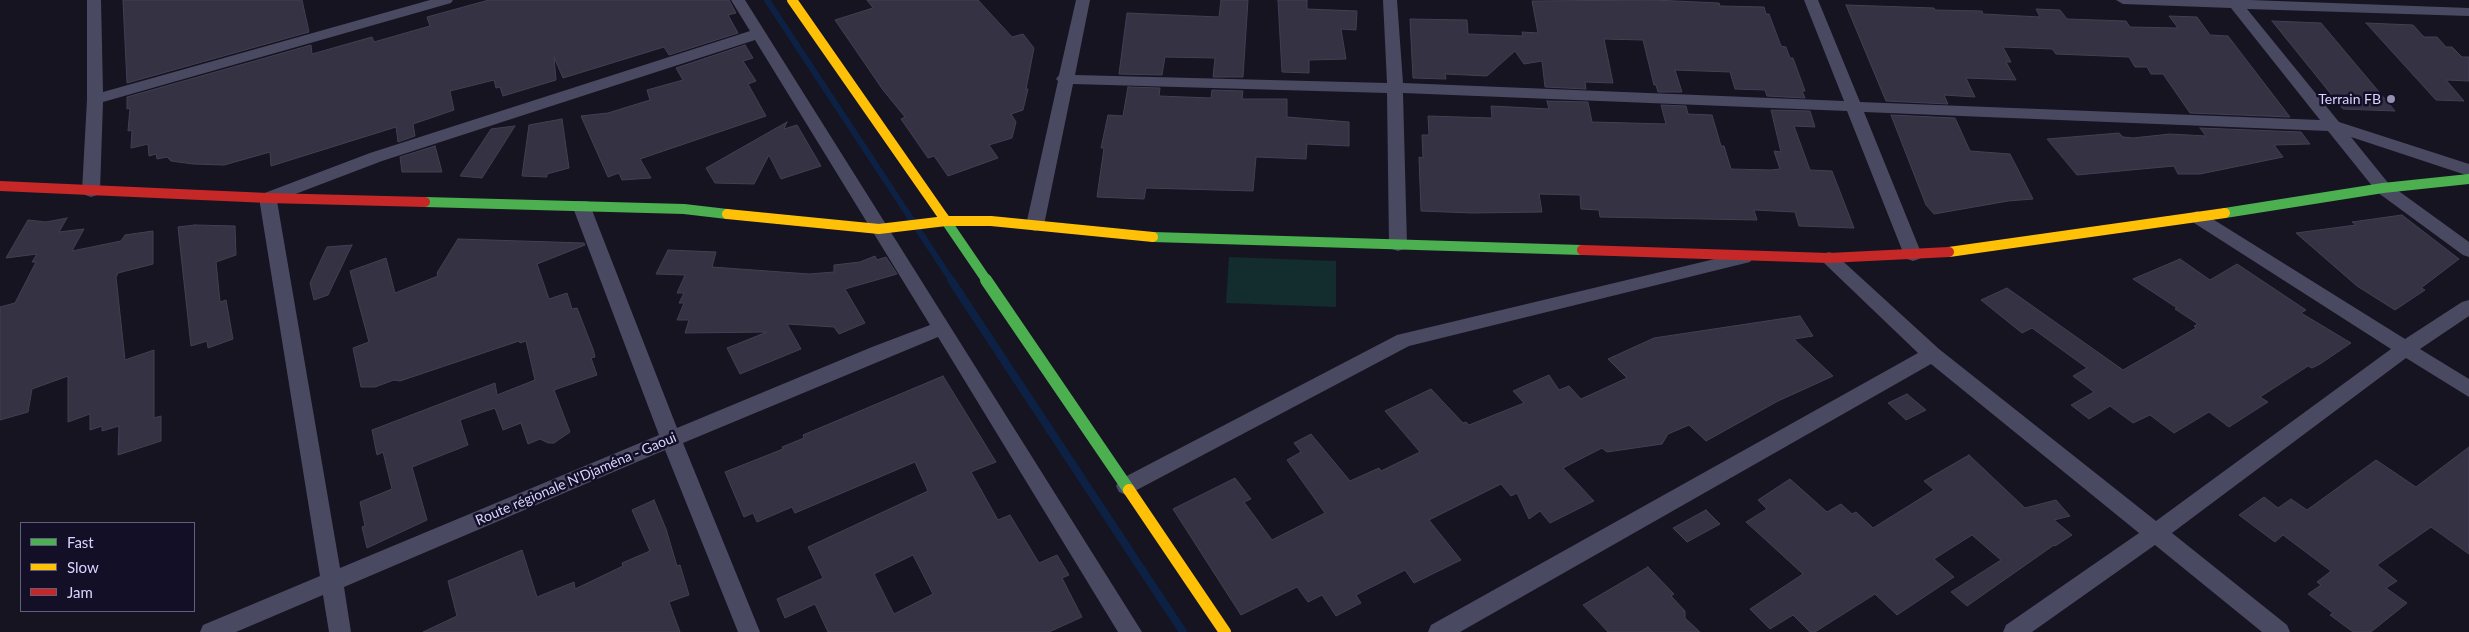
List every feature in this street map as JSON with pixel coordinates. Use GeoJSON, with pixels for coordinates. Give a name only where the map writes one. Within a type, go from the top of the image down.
{"type":"FeatureCollection","features":[{"type":"Feature","properties":{"kind":"street"},"geometry":{"type":"LineString","coordinates":[[90,191],[94,99],[94,0]]}},
{"type":"Feature","properties":{"kind":"street"},"geometry":{"type":"LineString","coordinates":[[94,99],[446,0]]}},
{"type":"Feature","properties":{"kind":"street"},"geometry":{"type":"LineString","coordinates":[[738,0],[758,34],[886,228],[943,328],[1132,632]]}},
{"type":"Feature","properties":{"kind":"street"},"geometry":{"type":"LineString","coordinates":[[792,0],[946,221],[1224,632]]}},
{"type":"Feature","properties":{"kind":"street"},"geometry":{"type":"LineString","coordinates":[[1035,225],[1064,79],[1083,0]]}},
{"type":"Feature","properties":{"kind":"street"},"geometry":{"type":"LineString","coordinates":[[1390,0],[1395,88],[1398,245]]}},
{"type":"Feature","properties":{"kind":"street"},"geometry":{"type":"LineString","coordinates":[[1811,0],[1913,255]]}},
{"type":"Feature","properties":{"kind":"street"},"geometry":{"type":"LineString","coordinates":[[2123,0],[2285,3],[2383,9],[2418,5],[2469,12]]}},
{"type":"Feature","properties":{"kind":"street"},"geometry":{"type":"LineString","coordinates":[[2356,0],[2383,9]]}},
{"type":"Feature","properties":{"kind":"street"},"geometry":{"type":"LineString","coordinates":[[2234,2],[2383,188],[2469,252]]}},
{"type":"Feature","properties":{"kind":"street"},"geometry":{"type":"LineString","coordinates":[[268,198],[376,157],[758,34]]}},
{"type":"Feature","properties":{"kind":"street"},"geometry":{"type":"LineString","coordinates":[[1064,79],[1395,88],[2332,126],[2469,170]]}},
{"type":"Feature","properties":{"kind":"street"},"geometry":{"type":"LineString","coordinates":[[0,186],[268,198],[684,209],[845,228],[886,228],[946,221],[991,221],[1117,235],[1829,258],[1913,255],[1989,247],[2197,218],[2383,188],[2469,179]]}},
{"type":"Feature","properties":{"kind":"street"},"geometry":{"type":"LineString","coordinates":[[268,198],[340,632]]}},
{"type":"Feature","properties":{"kind":"street"},"geometry":{"type":"LineString","coordinates":[[581,205],[671,439],[749,632]]}},
{"type":"Feature","properties":{"kind":"street"},"geometry":{"type":"LineString","coordinates":[[2197,218],[2469,389]]}},
{"type":"Feature","properties":{"kind":"street"},"geometry":{"type":"LineString","coordinates":[[1126,486],[1404,340],[1750,256]]}},
{"type":"Feature","properties":{"kind":"street"},"geometry":{"type":"LineString","coordinates":[[1829,258],[1932,354],[2279,632]]}},
{"type":"Feature","properties":{"kind":"street"},"geometry":{"type":"LineString","coordinates":[[2014,632],[2156,533],[2406,349],[2469,308]]}},
{"type":"Feature","properties":{"kind":"street","name":"Route régionale N'Djaména - Gaoui"},"geometry":{"type":"LineString","coordinates":[[210,632],[879,352],[943,328]]}},
{"type":"Feature","properties":{"kind":"street"},"geometry":{"type":"LineString","coordinates":[[1439,632],[1932,354]]}},
{"type":"Feature","properties":{"kind":"green space"},"geometry":{"type":"Polygon","coordinates":[[[1229,257],[1336,261],[1336,307],[1226,303],[1229,257]]]}},
{"type":"Feature","properties":{"kind":"building"},"geometry":{"type":"Polygon","coordinates":[[[123,0],[302,0],[309,32],[127,83],[123,0]]]}},
{"type":"Feature","properties":{"kind":"building"},"geometry":{"type":"Polygon","coordinates":[[[489,0],[729,0],[736,13],[728,15],[738,33],[669,55],[664,47],[563,78],[554,57],[556,80],[503,96],[500,87],[496,88],[494,80],[450,91],[454,110],[413,124],[415,136],[398,142],[396,127],[271,166],[270,152],[224,165],[171,161],[167,157],[157,159],[156,154],[149,156],[148,144],[131,148],[132,130],[128,131],[130,108],[127,109],[127,97],[311,45],[312,54],[372,37],[374,42],[430,26],[427,17],[489,0]]]}},
{"type":"Feature","properties":{"kind":"building"},"geometry":{"type":"Polygon","coordinates":[[[867,0],[978,0],[1012,37],[1023,34],[1034,48],[1026,89],[1028,89],[1023,110],[1011,114],[1016,122],[1012,138],[989,145],[998,158],[948,176],[934,156],[928,158],[901,119],[905,117],[883,90],[835,20],[873,8],[867,0]]]}},
{"type":"Feature","properties":{"kind":"building"},"geometry":{"type":"Polygon","coordinates":[[[1221,0],[1248,0],[1243,77],[1213,77],[1215,58],[1165,57],[1162,75],[1119,74],[1127,13],[1219,17],[1221,0]]]}},
{"type":"Feature","properties":{"kind":"building"},"geometry":{"type":"Polygon","coordinates":[[[1278,0],[1307,0],[1307,9],[1357,11],[1356,30],[1341,29],[1346,59],[1309,60],[1309,73],[1282,72],[1278,0]]]}},
{"type":"Feature","properties":{"kind":"building"},"geometry":{"type":"Polygon","coordinates":[[[1654,0],[1719,3],[1720,6],[1764,7],[1766,14],[1769,14],[1781,46],[1786,47],[1790,58],[1793,58],[1805,91],[1802,91],[1805,98],[1767,96],[1765,90],[1735,89],[1730,72],[1675,70],[1682,92],[1658,92],[1656,85],[1654,85],[1643,40],[1604,39],[1613,83],[1585,82],[1586,89],[1545,87],[1542,61],[1524,64],[1515,51],[1487,76],[1445,74],[1446,79],[1413,78],[1410,19],[1467,20],[1468,34],[1523,36],[1522,32],[1538,33],[1532,1],[1654,0]]]}},
{"type":"Feature","properties":{"kind":"building"},"geometry":{"type":"Polygon","coordinates":[[[1846,5],[1934,8],[1935,10],[1982,11],[1983,14],[2040,17],[2036,9],[2060,10],[2067,19],[2126,21],[2130,27],[2178,28],[2169,16],[2197,17],[2210,35],[2228,36],[2290,117],[2190,113],[2163,74],[2151,74],[2147,67],[2135,67],[2129,57],[2056,54],[2052,49],[2003,47],[2011,62],[2006,62],[2016,80],[1966,78],[1975,97],[1944,95],[1948,104],[1886,101],[1846,5]]]}},
{"type":"Feature","properties":{"kind":"building"},"geometry":{"type":"Polygon","coordinates":[[[2272,21],[2321,23],[2395,111],[2343,109],[2272,21]]]}},
{"type":"Feature","properties":{"kind":"building"},"geometry":{"type":"Polygon","coordinates":[[[2366,23],[2413,25],[2424,37],[2437,37],[2446,47],[2452,47],[2462,57],[2469,57],[2469,81],[2446,80],[2464,101],[2436,100],[2366,23]]]}},
{"type":"Feature","properties":{"kind":"building"},"geometry":{"type":"Polygon","coordinates":[[[745,45],[753,58],[743,61],[756,81],[748,84],[766,116],[640,159],[651,178],[622,180],[619,173],[608,177],[581,116],[608,113],[650,100],[647,90],[683,80],[676,68],[745,45]]]}},
{"type":"Feature","properties":{"kind":"building"},"geometry":{"type":"Polygon","coordinates":[[[1128,87],[1160,88],[1159,96],[1211,98],[1212,90],[1243,91],[1242,99],[1287,99],[1287,117],[1349,122],[1349,146],[1307,144],[1306,159],[1256,157],[1253,191],[1146,188],[1144,199],[1097,197],[1104,148],[1101,148],[1108,115],[1123,116],[1128,87]]]}},
{"type":"Feature","properties":{"kind":"building"},"geometry":{"type":"Polygon","coordinates":[[[1547,101],[1588,102],[1592,122],[1666,124],[1661,105],[1686,106],[1688,114],[1712,115],[1721,146],[1724,146],[1731,169],[1780,169],[1774,151],[1781,152],[1771,110],[1810,111],[1815,127],[1794,126],[1810,170],[1832,171],[1854,228],[1799,226],[1795,212],[1754,210],[1757,220],[1600,217],[1599,210],[1581,209],[1580,195],[1539,194],[1542,212],[1472,213],[1421,211],[1419,157],[1423,158],[1422,135],[1429,135],[1428,116],[1492,118],[1491,106],[1549,109],[1547,101]]]}},
{"type":"Feature","properties":{"kind":"building"},"geometry":{"type":"Polygon","coordinates":[[[1891,115],[1955,118],[1970,151],[2010,154],[2033,199],[2008,201],[1934,214],[1926,205],[1891,115]]]}},
{"type":"Feature","properties":{"kind":"building"},"geometry":{"type":"Polygon","coordinates":[[[562,119],[569,168],[547,174],[547,177],[522,176],[529,125],[562,119]]]}},
{"type":"Feature","properties":{"kind":"building"},"geometry":{"type":"Polygon","coordinates":[[[787,122],[784,129],[797,125],[821,166],[781,179],[769,155],[754,184],[715,183],[706,168],[787,122]]]}},
{"type":"Feature","properties":{"kind":"building"},"geometry":{"type":"Polygon","coordinates":[[[515,126],[482,178],[460,176],[491,129],[515,126]]]}},
{"type":"Feature","properties":{"kind":"building"},"geometry":{"type":"Polygon","coordinates":[[[2200,128],[2301,132],[2310,144],[2274,145],[2283,157],[2200,174],[2178,174],[2174,166],[2077,175],[2047,139],[2119,133],[2123,137],[2133,138],[2170,134],[2206,136],[2200,128]]]}},
{"type":"Feature","properties":{"kind":"building"},"geometry":{"type":"Polygon","coordinates":[[[435,146],[442,172],[402,172],[400,157],[435,146]]]}},
{"type":"Feature","properties":{"kind":"building"},"geometry":{"type":"Polygon","coordinates":[[[2402,215],[2459,259],[2421,288],[2425,290],[2395,310],[2357,286],[2296,233],[2356,225],[2352,222],[2402,215]]]}},
{"type":"Feature","properties":{"kind":"building"},"geometry":{"type":"Polygon","coordinates":[[[67,218],[59,232],[84,229],[72,251],[121,241],[125,235],[153,231],[153,264],[118,273],[116,277],[125,360],[154,350],[154,418],[161,416],[161,441],[118,455],[119,426],[102,431],[102,426],[90,430],[90,414],[68,422],[68,376],[32,389],[28,412],[0,420],[0,307],[15,303],[36,262],[32,262],[37,254],[6,258],[28,220],[46,222],[67,218]]]}},
{"type":"Feature","properties":{"kind":"building"},"geometry":{"type":"Polygon","coordinates":[[[195,225],[235,226],[236,255],[216,262],[220,302],[226,300],[233,339],[208,348],[207,341],[191,346],[178,227],[195,225]]]}},
{"type":"Feature","properties":{"kind":"building"},"geometry":{"type":"Polygon","coordinates":[[[458,239],[584,243],[585,245],[537,264],[549,299],[567,293],[572,309],[577,308],[593,349],[595,357],[591,358],[597,375],[554,390],[570,432],[554,443],[548,443],[540,439],[528,444],[521,423],[503,430],[495,408],[460,420],[468,445],[412,467],[427,520],[367,548],[362,527],[365,526],[360,502],[392,489],[383,452],[377,455],[372,430],[495,383],[497,395],[535,380],[526,341],[520,343],[519,341],[400,381],[394,380],[375,387],[361,387],[353,348],[369,342],[350,271],[386,258],[395,293],[438,276],[437,273],[458,239]]]}},
{"type":"Feature","properties":{"kind":"building"},"geometry":{"type":"Polygon","coordinates":[[[352,245],[328,295],[314,300],[310,283],[327,247],[352,245]]]}},
{"type":"Feature","properties":{"kind":"building"},"geometry":{"type":"Polygon","coordinates":[[[668,250],[716,252],[712,267],[809,274],[834,272],[834,265],[860,262],[875,256],[877,260],[886,257],[897,274],[845,289],[865,323],[839,334],[834,327],[787,324],[801,349],[740,374],[727,348],[767,332],[685,333],[689,320],[677,320],[684,303],[679,303],[684,293],[677,293],[685,275],[656,274],[668,250]]]}},
{"type":"Feature","properties":{"kind":"building"},"geometry":{"type":"Polygon","coordinates":[[[2180,259],[2210,280],[2237,264],[2306,310],[2301,313],[2351,343],[2320,364],[2312,368],[2308,366],[2260,397],[2268,402],[2229,427],[2209,412],[2174,433],[2150,415],[2133,423],[2110,406],[2089,419],[2071,405],[2094,392],[2073,376],[2087,368],[2032,328],[2022,333],[1981,300],[2007,288],[2123,370],[2196,328],[2194,326],[2198,324],[2133,279],[2180,259]]]}},
{"type":"Feature","properties":{"kind":"building"},"geometry":{"type":"Polygon","coordinates":[[[1800,316],[1813,336],[1794,339],[1833,376],[1778,401],[1706,441],[1689,425],[1668,434],[1662,444],[1607,452],[1602,448],[1563,468],[1594,501],[1550,523],[1540,511],[1529,519],[1517,493],[1511,496],[1501,484],[1429,520],[1461,560],[1414,583],[1405,570],[1356,595],[1361,603],[1336,616],[1322,595],[1308,602],[1297,587],[1241,615],[1173,509],[1235,478],[1251,499],[1244,502],[1272,540],[1325,513],[1287,460],[1301,452],[1294,443],[1311,434],[1350,481],[1379,468],[1381,471],[1420,452],[1385,411],[1431,389],[1463,423],[1466,422],[1469,425],[1524,403],[1513,391],[1549,375],[1559,390],[1569,386],[1581,399],[1627,378],[1608,359],[1654,338],[1800,316]]]}},
{"type":"Feature","properties":{"kind":"building"},"geometry":{"type":"Polygon","coordinates":[[[943,376],[996,462],[971,472],[998,520],[1010,515],[1039,563],[1057,555],[1069,575],[1062,578],[1082,617],[1049,632],[828,632],[815,604],[785,618],[777,599],[823,578],[808,547],[928,491],[915,462],[795,513],[792,507],[757,522],[753,513],[744,517],[725,472],[783,449],[782,447],[804,438],[803,435],[943,376]],[[913,555],[874,574],[894,614],[933,594],[913,555]]]}},
{"type":"Feature","properties":{"kind":"building"},"geometry":{"type":"Polygon","coordinates":[[[1907,394],[1926,410],[1906,420],[1888,403],[1907,394]]]}},
{"type":"Feature","properties":{"kind":"building"},"geometry":{"type":"Polygon","coordinates":[[[2469,447],[2469,554],[2431,527],[2377,565],[2397,581],[2386,588],[2407,603],[2371,632],[2353,632],[2330,615],[2333,613],[2308,594],[2321,585],[2317,582],[2331,571],[2283,535],[2275,542],[2239,515],[2264,497],[2278,508],[2291,499],[2307,510],[2376,460],[2416,487],[2469,447]]]}},
{"type":"Feature","properties":{"kind":"building"},"geometry":{"type":"Polygon","coordinates":[[[1969,455],[2025,508],[2056,500],[2070,516],[2054,520],[2072,535],[2054,545],[1967,606],[1951,592],[2001,560],[1972,535],[1934,559],[1954,577],[1897,615],[1875,594],[1815,632],[1810,632],[1793,615],[1770,629],[1750,609],[1803,574],[1746,522],[1767,509],[1758,500],[1790,479],[1827,512],[1841,504],[1852,514],[1856,512],[1873,528],[1934,490],[1924,481],[1969,455]]]}},
{"type":"Feature","properties":{"kind":"building"},"geometry":{"type":"Polygon","coordinates":[[[654,500],[666,529],[677,566],[680,565],[689,595],[669,602],[680,632],[423,632],[457,616],[448,581],[522,550],[537,597],[574,582],[575,589],[623,566],[622,563],[650,551],[632,510],[654,500]]]}},
{"type":"Feature","properties":{"kind":"building"},"geometry":{"type":"Polygon","coordinates":[[[1706,510],[1720,524],[1687,542],[1673,528],[1706,510]]]}},
{"type":"Feature","properties":{"kind":"building"},"geometry":{"type":"Polygon","coordinates":[[[1648,567],[1674,594],[1671,596],[1685,611],[1685,618],[1700,632],[1608,632],[1583,605],[1648,567]]]}},
{"type":"Feature","properties":{"kind":"waterway"},"geometry":{"type":"LineString","coordinates":[[767,0],[952,281]]}},
{"type":"Feature","properties":{"kind":"waterway"},"geometry":{"type":"LineString","coordinates":[[951,280],[1183,632]]}},
{"type":"Feature","properties":{"kind":"traffic: fast"},"geometry":{"type":"LineString","coordinates":[[2225,213],[2383,188],[2469,179]]}},
{"type":"Feature","properties":{"kind":"traffic: fast"},"geometry":{"type":"LineString","coordinates":[[425,202],[684,209],[727,214]]}},
{"type":"Feature","properties":{"kind":"traffic: fast"},"geometry":{"type":"LineString","coordinates":[[944,218],[1129,490]]}},
{"type":"Feature","properties":{"kind":"traffic: fast"},"geometry":{"type":"LineString","coordinates":[[1153,237],[1582,250]]}},
{"type":"Feature","properties":{"kind":"traffic: slow"},"geometry":{"type":"LineString","coordinates":[[792,0],[944,218]]}},
{"type":"Feature","properties":{"kind":"traffic: slow"},"geometry":{"type":"LineString","coordinates":[[1949,252],[2225,213]]}},
{"type":"Feature","properties":{"kind":"traffic: slow"},"geometry":{"type":"LineString","coordinates":[[727,214],[879,229],[946,221],[991,221],[1075,231],[1153,237]]}},
{"type":"Feature","properties":{"kind":"traffic: slow"},"geometry":{"type":"LineString","coordinates":[[1129,490],[1225,632]]}},
{"type":"Feature","properties":{"kind":"traffic: jam"},"geometry":{"type":"LineString","coordinates":[[0,186],[268,198],[425,202]]}},
{"type":"Feature","properties":{"kind":"traffic: jam"},"geometry":{"type":"LineString","coordinates":[[1582,250],[1829,258],[1949,252]]}},
{"type":"Feature","properties":{"kind":"place","name":"Terrain FB"},"geometry":{"type":"Point","coordinates":[2391,99]}}]}
